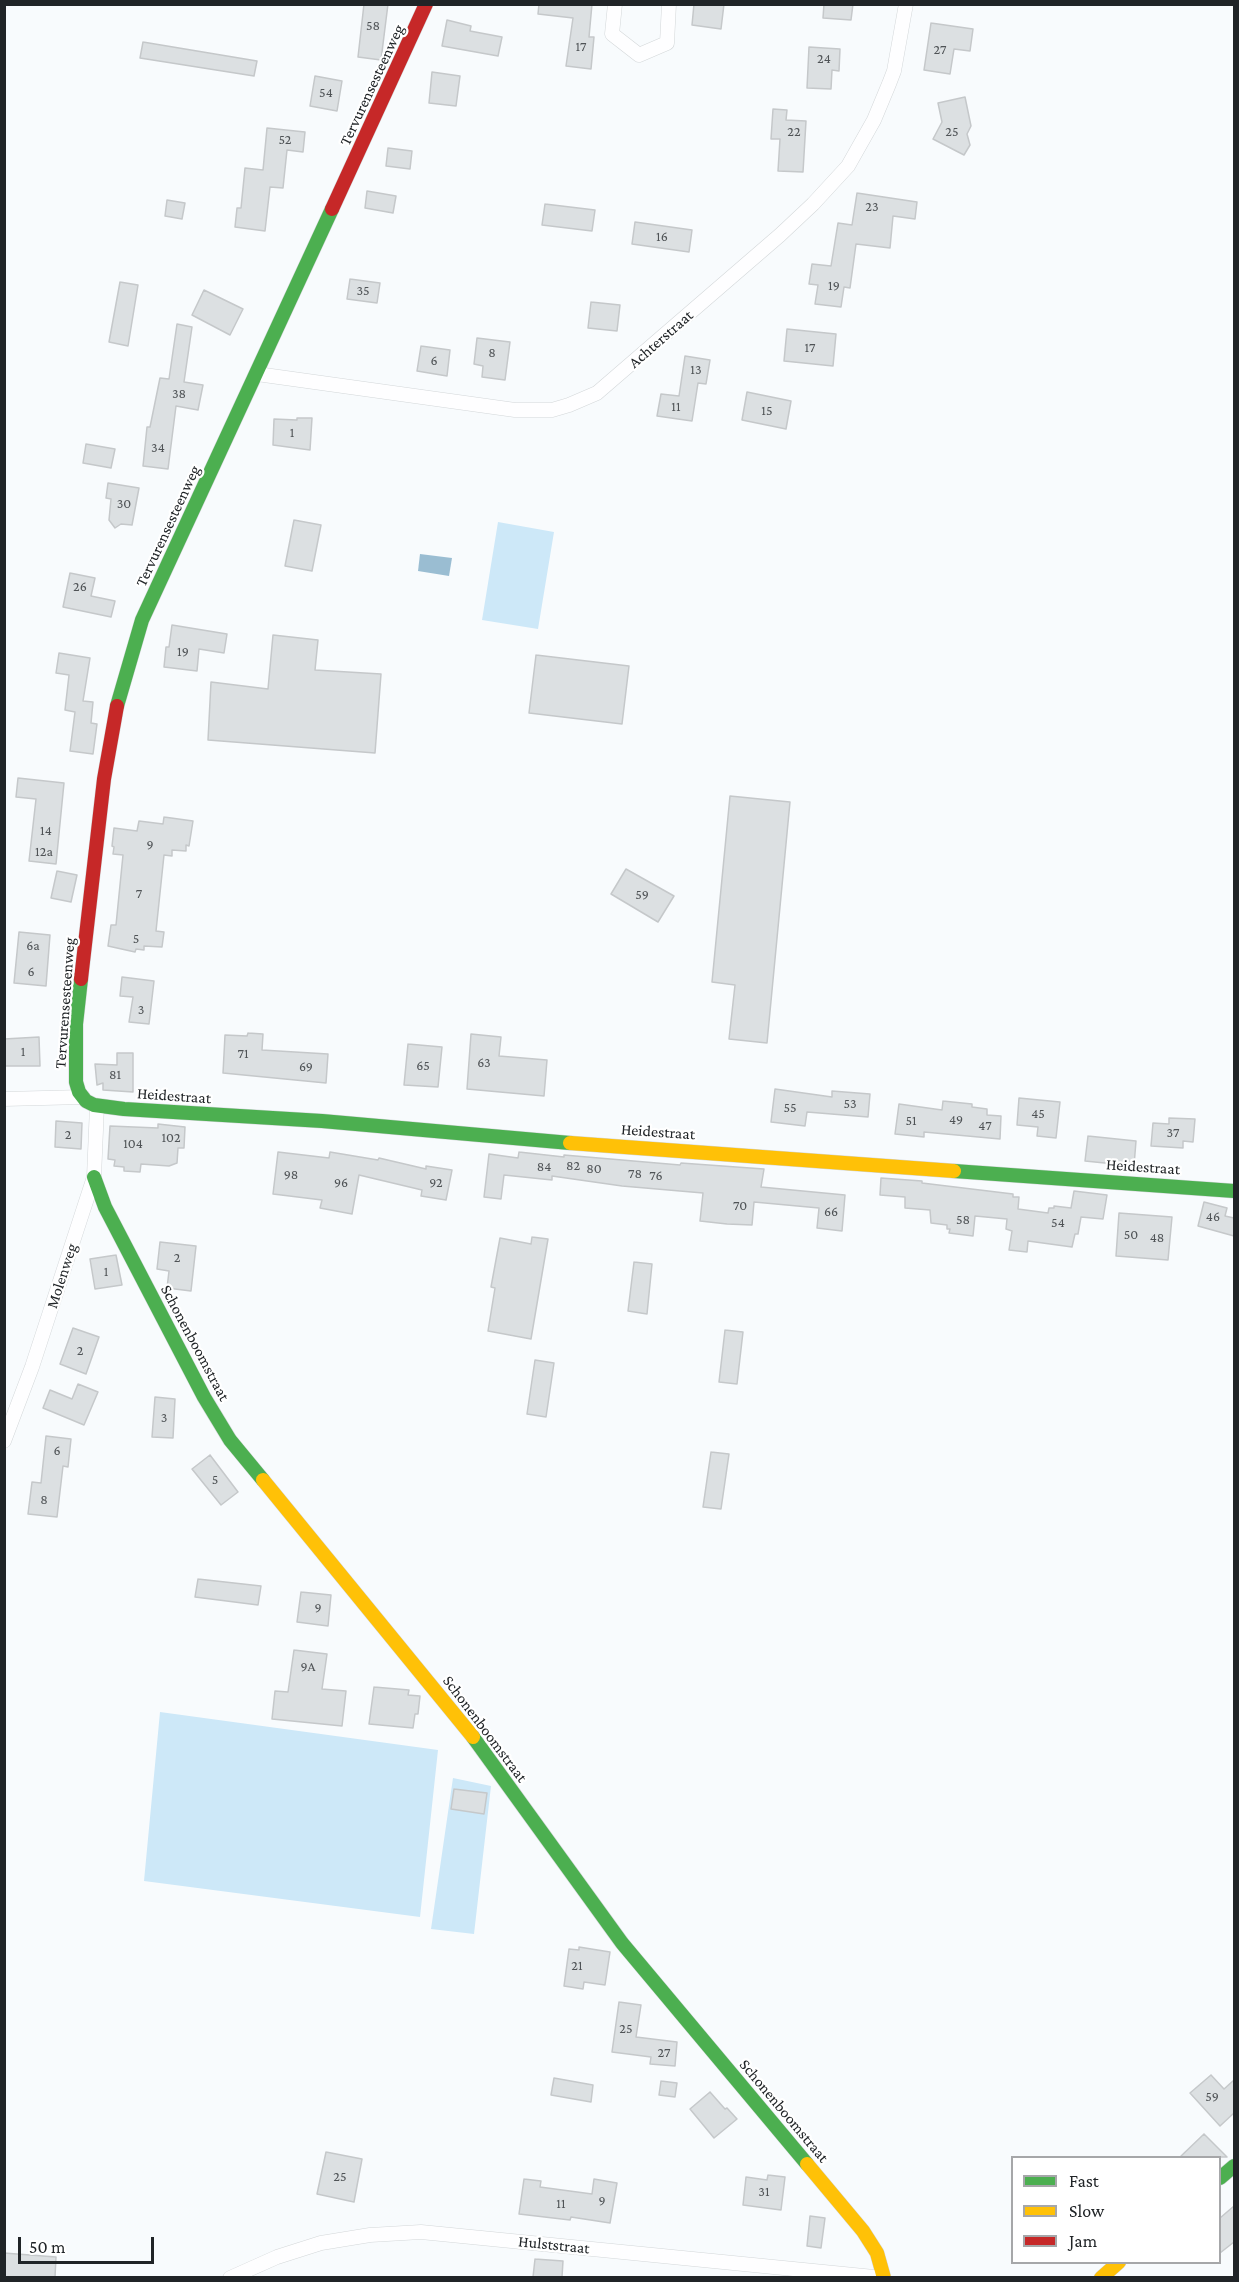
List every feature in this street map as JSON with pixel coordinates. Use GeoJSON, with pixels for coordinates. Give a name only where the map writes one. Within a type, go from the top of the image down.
{"type":"FeatureCollection","features":[{"type":"Feature","properties":{"kind":"street","name":"Tervurensesteenweg"},"geometry":{"type":"LineString","coordinates":[[83,1097],[76,1082],[76,1024],[104,779],[118,700],[142,620],[426,4]]}},
{"type":"Feature","properties":{"kind":"street"},"geometry":{"type":"LineString","coordinates":[[615,4],[612,34],[639,55],[667,43],[669,4]]}},
{"type":"Feature","properties":{"kind":"street","name":"Achterstraat"},"geometry":{"type":"LineString","coordinates":[[257,374],[515,410],[552,410],[597,393],[788,227],[848,166],[874,120],[892,77],[906,4]]}},
{"type":"Feature","properties":{"kind":"street"},"geometry":{"type":"LineString","coordinates":[[4,1099],[83,1097]]}},
{"type":"Feature","properties":{"kind":"street","name":"Heidestraat"},"geometry":{"type":"LineString","coordinates":[[83,1097],[98,1106],[1234,1191]]}},
{"type":"Feature","properties":{"kind":"street","name":"Molenweg"},"geometry":{"type":"LineString","coordinates":[[4,1442],[32,1367],[94,1177],[98,1106]]}},
{"type":"Feature","properties":{"kind":"street","name":"Schonenboomstraat"},"geometry":{"type":"LineString","coordinates":[[94,1177],[105,1206],[204,1397],[230,1440],[469,1732],[622,1943],[863,2231],[877,2253],[884,2277]]}},
{"type":"Feature","properties":{"kind":"street"},"geometry":{"type":"LineString","coordinates":[[1221,2177],[1234,2166]]}},
{"type":"Feature","properties":{"kind":"street","name":"Hulststraat"},"geometry":{"type":"LineString","coordinates":[[230,2277],[277,2257],[321,2243],[370,2235],[421,2232],[884,2277]]}},
{"type":"Feature","properties":{"kind":"street"},"geometry":{"type":"LineString","coordinates":[[1101,2277],[1117,2264]]}},
{"type":"Feature","properties":{"kind":"shaded area"},"geometry":{"type":"Polygon","coordinates":[[[498,522],[554,532],[538,629],[482,620],[498,522]]]}},
{"type":"Feature","properties":{"kind":"shaded area"},"geometry":{"type":"Polygon","coordinates":[[[420,554],[452,558],[449,576],[418,571],[420,554]]]}},
{"type":"Feature","properties":{"kind":"shaded area"},"geometry":{"type":"Polygon","coordinates":[[[160,1712],[438,1750],[420,1917],[144,1881],[160,1712]]]}},
{"type":"Feature","properties":{"kind":"shaded area"},"geometry":{"type":"Polygon","coordinates":[[[453,1778],[491,1786],[474,1934],[431,1929],[453,1778]]]}},
{"type":"Feature","properties":{"kind":"building"},"geometry":{"type":"Polygon","coordinates":[[[364,4],[388,4],[381,60],[358,57],[364,4]]]}},
{"type":"Feature","properties":{"kind":"building"},"geometry":{"type":"Polygon","coordinates":[[[539,4],[592,4],[589,37],[594,37],[591,69],[566,66],[573,18],[538,14],[539,4]]]}},
{"type":"Feature","properties":{"kind":"building"},"geometry":{"type":"Polygon","coordinates":[[[694,4],[724,4],[721,29],[692,25],[694,4]]]}},
{"type":"Feature","properties":{"kind":"building"},"geometry":{"type":"Polygon","coordinates":[[[824,4],[853,4],[851,20],[823,18],[824,4]]]}},
{"type":"Feature","properties":{"kind":"building"},"geometry":{"type":"Polygon","coordinates":[[[447,20],[471,26],[470,31],[502,37],[498,56],[442,46],[447,20]]]}},
{"type":"Feature","properties":{"kind":"building"},"geometry":{"type":"Polygon","coordinates":[[[931,23],[973,29],[970,51],[954,49],[950,74],[924,70],[931,23]]]}},
{"type":"Feature","properties":{"kind":"building"},"geometry":{"type":"Polygon","coordinates":[[[143,42],[257,61],[254,76],[140,58],[143,42]]]}},
{"type":"Feature","properties":{"kind":"building"},"geometry":{"type":"Polygon","coordinates":[[[809,47],[840,49],[839,71],[832,70],[831,89],[807,88],[809,47]]]}},
{"type":"Feature","properties":{"kind":"building"},"geometry":{"type":"Polygon","coordinates":[[[432,72],[460,76],[456,106],[429,103],[432,72]]]}},
{"type":"Feature","properties":{"kind":"building"},"geometry":{"type":"Polygon","coordinates":[[[315,76],[342,81],[337,111],[310,106],[315,76]]]}},
{"type":"Feature","properties":{"kind":"building"},"geometry":{"type":"Polygon","coordinates":[[[965,97],[971,126],[967,134],[970,145],[964,155],[933,139],[942,122],[938,103],[965,97]]]}},
{"type":"Feature","properties":{"kind":"building"},"geometry":{"type":"Polygon","coordinates":[[[773,109],[787,110],[786,120],[806,121],[803,172],[778,171],[780,139],[771,139],[773,109]]]}},
{"type":"Feature","properties":{"kind":"building"},"geometry":{"type":"Polygon","coordinates":[[[267,128],[305,132],[303,152],[287,150],[283,188],[270,187],[265,231],[235,227],[237,208],[241,208],[245,168],[263,170],[267,128]]]}},
{"type":"Feature","properties":{"kind":"building"},"geometry":{"type":"Polygon","coordinates":[[[388,148],[412,151],[410,169],[386,166],[388,148]]]}},
{"type":"Feature","properties":{"kind":"building"},"geometry":{"type":"Polygon","coordinates":[[[367,191],[396,196],[393,213],[365,208],[367,191]]]}},
{"type":"Feature","properties":{"kind":"building"},"geometry":{"type":"Polygon","coordinates":[[[857,193],[917,202],[915,219],[893,216],[890,248],[856,244],[850,288],[844,287],[841,307],[815,304],[818,285],[809,284],[812,264],[831,266],[838,223],[852,225],[857,193]]]}},
{"type":"Feature","properties":{"kind":"building"},"geometry":{"type":"Polygon","coordinates":[[[167,200],[185,203],[182,219],[165,216],[167,200]]]}},
{"type":"Feature","properties":{"kind":"building"},"geometry":{"type":"Polygon","coordinates":[[[545,204],[595,210],[592,231],[542,225],[545,204]]]}},
{"type":"Feature","properties":{"kind":"building"},"geometry":{"type":"Polygon","coordinates":[[[635,222],[692,230],[689,252],[632,244],[635,222]]]}},
{"type":"Feature","properties":{"kind":"building"},"geometry":{"type":"Polygon","coordinates":[[[350,279],[380,283],[377,303],[347,299],[350,279]]]}},
{"type":"Feature","properties":{"kind":"building"},"geometry":{"type":"Polygon","coordinates":[[[120,282],[138,285],[128,346],[109,342],[120,282]]]}},
{"type":"Feature","properties":{"kind":"building"},"geometry":{"type":"Polygon","coordinates":[[[204,290],[243,309],[230,335],[192,315],[204,290]]]}},
{"type":"Feature","properties":{"kind":"building"},"geometry":{"type":"Polygon","coordinates":[[[591,302],[620,305],[617,331],[588,328],[591,302]]]}},
{"type":"Feature","properties":{"kind":"building"},"geometry":{"type":"Polygon","coordinates":[[[177,324],[192,327],[184,382],[203,385],[198,410],[176,406],[168,469],[143,466],[147,427],[150,427],[160,378],[169,379],[177,324]]]}},
{"type":"Feature","properties":{"kind":"building"},"geometry":{"type":"Polygon","coordinates":[[[787,329],[836,334],[833,366],[784,361],[787,329]]]}},
{"type":"Feature","properties":{"kind":"building"},"geometry":{"type":"Polygon","coordinates":[[[477,338],[510,342],[505,380],[482,377],[483,366],[474,364],[477,338]]]}},
{"type":"Feature","properties":{"kind":"building"},"geometry":{"type":"Polygon","coordinates":[[[421,346],[450,350],[447,376],[417,371],[421,346]]]}},
{"type":"Feature","properties":{"kind":"building"},"geometry":{"type":"Polygon","coordinates":[[[685,356],[710,360],[706,384],[698,383],[692,421],[657,416],[661,394],[679,396],[685,356]]]}},
{"type":"Feature","properties":{"kind":"building"},"geometry":{"type":"Polygon","coordinates":[[[747,392],[791,401],[786,429],[742,420],[747,392]]]}},
{"type":"Feature","properties":{"kind":"building"},"geometry":{"type":"Polygon","coordinates":[[[297,418],[312,418],[310,450],[273,445],[274,419],[297,420],[297,418]]]}},
{"type":"Feature","properties":{"kind":"building"},"geometry":{"type":"Polygon","coordinates":[[[86,444],[115,449],[111,468],[83,463],[86,444]]]}},
{"type":"Feature","properties":{"kind":"building"},"geometry":{"type":"Polygon","coordinates":[[[108,483],[139,488],[132,525],[121,524],[115,528],[109,520],[111,499],[106,498],[108,483]]]}},
{"type":"Feature","properties":{"kind":"building"},"geometry":{"type":"Polygon","coordinates":[[[294,520],[321,525],[312,571],[285,566],[294,520]]]}},
{"type":"Feature","properties":{"kind":"building"},"geometry":{"type":"Polygon","coordinates":[[[70,573],[95,578],[91,596],[115,601],[111,617],[63,607],[70,573]]]}},
{"type":"Feature","properties":{"kind":"building"},"geometry":{"type":"Polygon","coordinates":[[[172,625],[227,634],[224,653],[199,649],[197,671],[164,667],[172,625]]]}},
{"type":"Feature","properties":{"kind":"building"},"geometry":{"type":"Polygon","coordinates":[[[273,635],[318,640],[315,670],[381,674],[375,753],[208,740],[211,682],[268,689],[273,635]]]}},
{"type":"Feature","properties":{"kind":"building"},"geometry":{"type":"Polygon","coordinates":[[[59,653],[90,658],[83,701],[93,702],[91,723],[97,724],[93,754],[70,751],[75,712],[65,710],[69,675],[56,673],[59,653]]]}},
{"type":"Feature","properties":{"kind":"building"},"geometry":{"type":"Polygon","coordinates":[[[536,655],[629,666],[622,724],[529,713],[536,655]]]}},
{"type":"Feature","properties":{"kind":"building"},"geometry":{"type":"Polygon","coordinates":[[[18,778],[64,783],[56,864],[29,861],[36,799],[16,797],[18,778]]]}},
{"type":"Feature","properties":{"kind":"building"},"geometry":{"type":"Polygon","coordinates":[[[730,796],[790,802],[767,1043],[729,1039],[735,985],[712,982],[730,796]]]}},
{"type":"Feature","properties":{"kind":"building"},"geometry":{"type":"Polygon","coordinates":[[[164,817],[193,821],[186,851],[172,850],[172,856],[164,855],[156,931],[164,932],[162,947],[144,946],[144,950],[136,949],[135,952],[108,946],[111,925],[116,925],[123,855],[113,854],[114,828],[137,831],[139,821],[163,824],[164,817]]]}},
{"type":"Feature","properties":{"kind":"building"},"geometry":{"type":"Polygon","coordinates":[[[626,869],[674,896],[658,922],[611,894],[626,869]]]}},
{"type":"Feature","properties":{"kind":"building"},"geometry":{"type":"Polygon","coordinates":[[[57,871],[77,875],[71,902],[51,898],[57,871]]]}},
{"type":"Feature","properties":{"kind":"building"},"geometry":{"type":"Polygon","coordinates":[[[19,932],[50,935],[46,986],[14,983],[19,932]]]}},
{"type":"Feature","properties":{"kind":"building"},"geometry":{"type":"Polygon","coordinates":[[[122,977],[154,981],[149,1024],[129,1022],[133,997],[120,996],[122,977]]]}},
{"type":"Feature","properties":{"kind":"building"},"geometry":{"type":"Polygon","coordinates":[[[248,1033],[263,1034],[262,1050],[328,1054],[326,1083],[223,1073],[225,1035],[247,1036],[248,1033]]]}},
{"type":"Feature","properties":{"kind":"building"},"geometry":{"type":"Polygon","coordinates":[[[471,1034],[501,1037],[499,1056],[547,1060],[544,1096],[467,1089],[471,1034]]]}},
{"type":"Feature","properties":{"kind":"building"},"geometry":{"type":"Polygon","coordinates":[[[39,1037],[40,1066],[4,1066],[4,1039],[39,1037]]]}},
{"type":"Feature","properties":{"kind":"building"},"geometry":{"type":"Polygon","coordinates":[[[408,1044],[442,1047],[438,1087],[404,1085],[408,1044]]]}},
{"type":"Feature","properties":{"kind":"building"},"geometry":{"type":"Polygon","coordinates":[[[117,1053],[133,1053],[133,1092],[103,1090],[103,1083],[97,1085],[95,1064],[117,1065],[117,1053]]]}},
{"type":"Feature","properties":{"kind":"building"},"geometry":{"type":"Polygon","coordinates":[[[775,1089],[832,1097],[832,1091],[870,1094],[868,1117],[807,1112],[805,1126],[771,1122],[775,1089]]]}},
{"type":"Feature","properties":{"kind":"building"},"geometry":{"type":"Polygon","coordinates":[[[1019,1098],[1060,1102],[1056,1138],[1037,1136],[1038,1127],[1017,1125],[1019,1098]]]}},
{"type":"Feature","properties":{"kind":"building"},"geometry":{"type":"Polygon","coordinates":[[[943,1101],[972,1104],[972,1107],[987,1109],[987,1115],[1001,1116],[1000,1139],[924,1132],[924,1137],[895,1134],[899,1104],[942,1110],[943,1101]]]}},
{"type":"Feature","properties":{"kind":"building"},"geometry":{"type":"Polygon","coordinates":[[[1169,1118],[1195,1119],[1193,1142],[1183,1141],[1183,1148],[1151,1146],[1153,1123],[1169,1124],[1169,1118]]]}},
{"type":"Feature","properties":{"kind":"building"},"geometry":{"type":"Polygon","coordinates":[[[56,1121],[82,1123],[81,1149],[55,1147],[56,1121]]]}},
{"type":"Feature","properties":{"kind":"building"},"geometry":{"type":"Polygon","coordinates":[[[158,1124],[185,1127],[184,1148],[178,1148],[177,1163],[169,1166],[141,1164],[140,1172],[124,1171],[124,1167],[114,1166],[115,1160],[108,1159],[110,1126],[158,1128],[158,1124]]]}},
{"type":"Feature","properties":{"kind":"building"},"geometry":{"type":"Polygon","coordinates":[[[1088,1136],[1136,1141],[1134,1166],[1085,1161],[1088,1136]]]}},
{"type":"Feature","properties":{"kind":"building"},"geometry":{"type":"Polygon","coordinates":[[[278,1152],[329,1158],[330,1152],[378,1160],[379,1158],[426,1169],[426,1166],[452,1170],[446,1200],[421,1196],[422,1190],[359,1175],[352,1214],[320,1208],[322,1200],[273,1194],[278,1152]]]}},
{"type":"Feature","properties":{"kind":"building"},"geometry":{"type":"Polygon","coordinates":[[[519,1152],[564,1157],[564,1155],[680,1165],[681,1163],[764,1169],[761,1187],[845,1195],[842,1231],[817,1228],[819,1208],[754,1202],[752,1225],[700,1221],[703,1193],[622,1186],[552,1176],[552,1180],[504,1175],[501,1199],[484,1197],[489,1154],[518,1158],[519,1152]]]}},
{"type":"Feature","properties":{"kind":"building"},"geometry":{"type":"Polygon","coordinates":[[[881,1178],[922,1181],[922,1183],[1013,1194],[1013,1197],[1019,1197],[1018,1209],[1048,1213],[1049,1208],[1054,1208],[1054,1206],[1071,1208],[1074,1191],[1107,1195],[1103,1219],[1081,1217],[1078,1234],[1075,1234],[1072,1247],[1028,1241],[1027,1252],[1009,1250],[1012,1231],[1006,1229],[1007,1219],[975,1216],[973,1236],[949,1233],[950,1229],[947,1229],[947,1225],[931,1223],[930,1210],[905,1208],[905,1197],[880,1195],[881,1178]]]}},
{"type":"Feature","properties":{"kind":"building"},"geometry":{"type":"Polygon","coordinates":[[[1204,1202],[1227,1208],[1225,1216],[1234,1218],[1234,1236],[1198,1226],[1204,1202]]]}},
{"type":"Feature","properties":{"kind":"building"},"geometry":{"type":"Polygon","coordinates":[[[1119,1213],[1172,1217],[1168,1260],[1116,1256],[1119,1213]]]}},
{"type":"Feature","properties":{"kind":"building"},"geometry":{"type":"Polygon","coordinates":[[[532,1237],[548,1239],[531,1339],[488,1331],[495,1288],[491,1287],[500,1238],[531,1244],[532,1237]]]}},
{"type":"Feature","properties":{"kind":"building"},"geometry":{"type":"Polygon","coordinates":[[[160,1242],[196,1246],[191,1291],[167,1288],[169,1271],[157,1269],[160,1242]]]}},
{"type":"Feature","properties":{"kind":"building"},"geometry":{"type":"Polygon","coordinates":[[[116,1255],[122,1285],[95,1289],[90,1259],[116,1255]]]}},
{"type":"Feature","properties":{"kind":"building"},"geometry":{"type":"Polygon","coordinates":[[[634,1262],[652,1264],[647,1314],[628,1311],[634,1262]]]}},
{"type":"Feature","properties":{"kind":"building"},"geometry":{"type":"Polygon","coordinates":[[[73,1328],[99,1337],[86,1374],[60,1364],[73,1328]]]}},
{"type":"Feature","properties":{"kind":"building"},"geometry":{"type":"Polygon","coordinates":[[[725,1330],[743,1332],[737,1384],[719,1382],[725,1330]]]}},
{"type":"Feature","properties":{"kind":"building"},"geometry":{"type":"Polygon","coordinates":[[[535,1360],[554,1363],[546,1417],[527,1414],[535,1360]]]}},
{"type":"Feature","properties":{"kind":"building"},"geometry":{"type":"Polygon","coordinates":[[[78,1384],[98,1392],[84,1425],[43,1408],[50,1390],[72,1399],[78,1384]]]}},
{"type":"Feature","properties":{"kind":"building"},"geometry":{"type":"Polygon","coordinates":[[[155,1397],[175,1399],[173,1438],[152,1437],[155,1397]]]}},
{"type":"Feature","properties":{"kind":"building"},"geometry":{"type":"Polygon","coordinates":[[[46,1436],[71,1439],[68,1467],[63,1466],[57,1517],[28,1514],[32,1482],[41,1483],[46,1436]]]}},
{"type":"Feature","properties":{"kind":"building"},"geometry":{"type":"Polygon","coordinates":[[[711,1452],[729,1454],[721,1509],[703,1507],[711,1452]]]}},
{"type":"Feature","properties":{"kind":"building"},"geometry":{"type":"Polygon","coordinates":[[[210,1455],[238,1492],[221,1505],[192,1469],[210,1455]]]}},
{"type":"Feature","properties":{"kind":"building"},"geometry":{"type":"Polygon","coordinates":[[[198,1579],[261,1586],[258,1605],[195,1597],[198,1579]]]}},
{"type":"Feature","properties":{"kind":"building"},"geometry":{"type":"Polygon","coordinates":[[[301,1592],[331,1595],[328,1626],[297,1622],[301,1592]]]}},
{"type":"Feature","properties":{"kind":"building"},"geometry":{"type":"Polygon","coordinates":[[[294,1650],[327,1654],[322,1689],[346,1691],[342,1726],[272,1719],[275,1691],[288,1692],[294,1650]]]}},
{"type":"Feature","properties":{"kind":"building"},"geometry":{"type":"Polygon","coordinates":[[[374,1687],[409,1690],[408,1695],[420,1696],[418,1714],[415,1714],[413,1728],[369,1724],[374,1687]]]}},
{"type":"Feature","properties":{"kind":"building"},"geometry":{"type":"Polygon","coordinates":[[[454,1789],[487,1793],[484,1814],[451,1809],[454,1789]]]}},
{"type":"Feature","properties":{"kind":"building"},"geometry":{"type":"Polygon","coordinates":[[[579,1947],[610,1952],[605,1985],[584,1982],[583,1989],[564,1986],[569,1949],[579,1950],[579,1947]]]}},
{"type":"Feature","properties":{"kind":"building"},"geometry":{"type":"Polygon","coordinates":[[[619,2002],[641,2005],[636,2037],[677,2042],[675,2066],[650,2064],[651,2057],[612,2052],[619,2002]]]}},
{"type":"Feature","properties":{"kind":"building"},"geometry":{"type":"Polygon","coordinates":[[[1211,2075],[1224,2089],[1234,2080],[1234,2113],[1220,2126],[1190,2093],[1211,2075]]]}},
{"type":"Feature","properties":{"kind":"building"},"geometry":{"type":"Polygon","coordinates":[[[554,2078],[593,2085],[591,2102],[551,2095],[554,2078]]]}},
{"type":"Feature","properties":{"kind":"building"},"geometry":{"type":"Polygon","coordinates":[[[661,2081],[677,2083],[675,2097],[659,2095],[661,2081]]]}},
{"type":"Feature","properties":{"kind":"building"},"geometry":{"type":"Polygon","coordinates":[[[710,2092],[737,2119],[714,2138],[690,2109],[710,2092]]]}},
{"type":"Feature","properties":{"kind":"building"},"geometry":{"type":"Polygon","coordinates":[[[1204,2134],[1227,2157],[1221,2156],[1181,2156],[1204,2134]]]}},
{"type":"Feature","properties":{"kind":"building"},"geometry":{"type":"Polygon","coordinates":[[[326,2152],[362,2159],[354,2202],[317,2194],[326,2152]]]}},
{"type":"Feature","properties":{"kind":"building"},"geometry":{"type":"Polygon","coordinates":[[[768,2175],[785,2177],[781,2210],[743,2205],[746,2177],[767,2180],[768,2175]]]}},
{"type":"Feature","properties":{"kind":"building"},"geometry":{"type":"Polygon","coordinates":[[[524,2179],[541,2181],[540,2187],[592,2194],[594,2179],[617,2183],[610,2223],[571,2217],[570,2220],[519,2214],[524,2179]]]}},
{"type":"Feature","properties":{"kind":"building"},"geometry":{"type":"Polygon","coordinates":[[[1234,2206],[1234,2242],[1221,2252],[1221,2217],[1234,2206]]]}},
{"type":"Feature","properties":{"kind":"building"},"geometry":{"type":"Polygon","coordinates":[[[810,2216],[825,2218],[821,2248],[807,2246],[810,2216]]]}},
{"type":"Feature","properties":{"kind":"building"},"geometry":{"type":"Polygon","coordinates":[[[4,2253],[56,2257],[55,2277],[4,2277],[4,2253]]]}},
{"type":"Feature","properties":{"kind":"building"},"geometry":{"type":"Polygon","coordinates":[[[535,2259],[563,2261],[562,2277],[533,2277],[535,2259]]]}},
{"type":"Feature","properties":{"kind":"traffic: fast"},"geometry":{"type":"LineString","coordinates":[[117,706],[142,620],[332,209]]}},
{"type":"Feature","properties":{"kind":"traffic: fast"},"geometry":{"type":"LineString","coordinates":[[81,979],[76,1024],[76,1082],[79,1092],[86,1101],[94,1105],[124,1109],[322,1121],[570,1143]]}},
{"type":"Feature","properties":{"kind":"traffic: fast"},"geometry":{"type":"LineString","coordinates":[[954,1171],[1234,1191]]}},
{"type":"Feature","properties":{"kind":"traffic: fast"},"geometry":{"type":"LineString","coordinates":[[94,1177],[105,1207],[204,1397],[230,1440],[263,1480]]}},
{"type":"Feature","properties":{"kind":"traffic: fast"},"geometry":{"type":"LineString","coordinates":[[473,1737],[622,1943],[807,2164]]}},
{"type":"Feature","properties":{"kind":"traffic: fast"},"geometry":{"type":"LineString","coordinates":[[1221,2177],[1234,2166]]}},
{"type":"Feature","properties":{"kind":"traffic: slow"},"geometry":{"type":"LineString","coordinates":[[570,1143],[954,1171]]}},
{"type":"Feature","properties":{"kind":"traffic: slow"},"geometry":{"type":"LineString","coordinates":[[263,1480],[473,1737]]}},
{"type":"Feature","properties":{"kind":"traffic: slow"},"geometry":{"type":"LineString","coordinates":[[807,2164],[863,2231],[877,2253],[884,2278]]}},
{"type":"Feature","properties":{"kind":"traffic: slow"},"geometry":{"type":"LineString","coordinates":[[1101,2278],[1117,2264]]}},
{"type":"Feature","properties":{"kind":"traffic: jam"},"geometry":{"type":"LineString","coordinates":[[332,209],[426,4]]}},
{"type":"Feature","properties":{"kind":"traffic: jam"},"geometry":{"type":"LineString","coordinates":[[81,979],[104,779],[117,706]]}}]}
